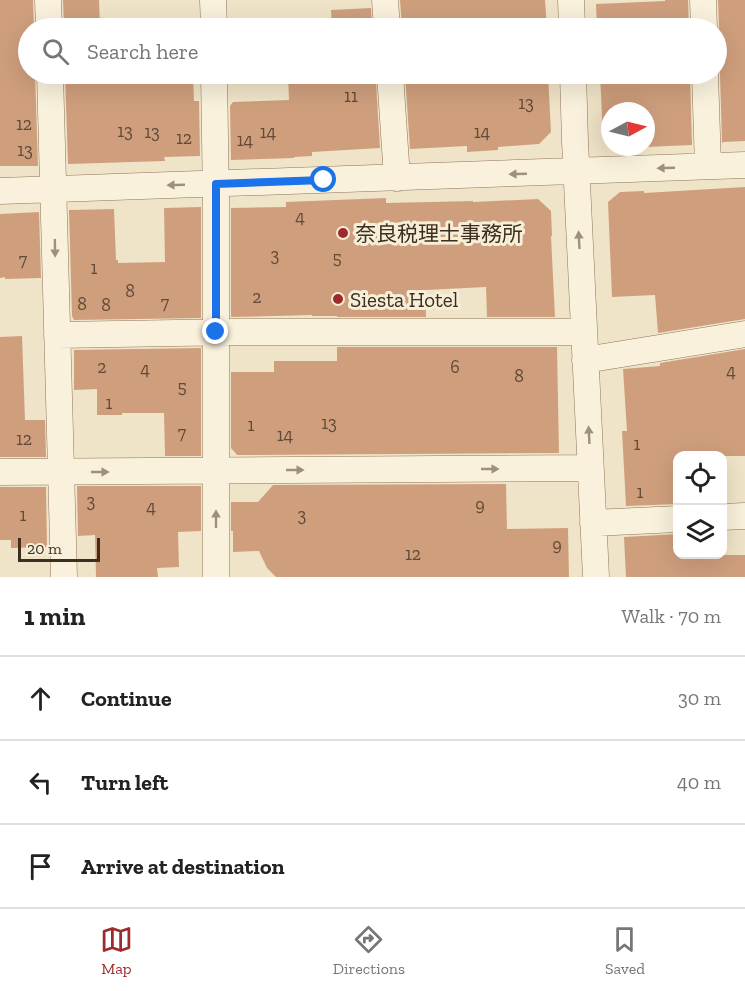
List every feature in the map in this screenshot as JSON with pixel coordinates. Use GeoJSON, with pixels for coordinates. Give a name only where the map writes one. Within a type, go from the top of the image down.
{"type":"FeatureCollection","features":[{"type":"Feature","properties":{"kind":"street"},"geometry":{"type":"LineString","coordinates":[[48,0],[49,18]]}},
{"type":"Feature","properties":{"kind":"street"},"geometry":{"type":"LineString","coordinates":[[213,0],[214,18]]}},
{"type":"Feature","properties":{"kind":"street"},"geometry":{"type":"LineString","coordinates":[[385,0],[386,18]]}},
{"type":"Feature","properties":{"kind":"street"},"geometry":{"type":"LineString","coordinates":[[571,0],[572,18]]}},
{"type":"Feature","properties":{"kind":"street"},"geometry":{"type":"LineString","coordinates":[[703,0],[704,18]]}},
{"type":"Feature","properties":{"kind":"street"},"geometry":{"type":"LineString","coordinates":[[50,84],[64,577]]}},
{"type":"Feature","properties":{"kind":"street"},"geometry":{"type":"LineString","coordinates":[[214,84],[216,577]]}},
{"type":"Feature","properties":{"kind":"street"},"geometry":{"type":"LineString","coordinates":[[391,84],[397,178]]}},
{"type":"Feature","properties":{"kind":"street"},"geometry":{"type":"LineString","coordinates":[[573,84],[596,577]]}},
{"type":"Feature","properties":{"kind":"street"},"geometry":{"type":"LineString","coordinates":[[705,84],[708,166]]}},
{"type":"Feature","properties":{"kind":"street"},"geometry":{"type":"LineString","coordinates":[[0,191],[745,165]]}},
{"type":"Feature","properties":{"kind":"street"},"geometry":{"type":"LineString","coordinates":[[57,335],[216,332],[584,332]]}},
{"type":"Feature","properties":{"kind":"street"},"geometry":{"type":"LineString","coordinates":[[585,360],[745,334]]}},
{"type":"Feature","properties":{"kind":"street"},"geometry":{"type":"LineString","coordinates":[[0,472],[590,468]]}},
{"type":"Feature","properties":{"kind":"street"},"geometry":{"type":"LineString","coordinates":[[727,517],[745,516]]}},
{"type":"Feature","properties":{"kind":"street"},"geometry":{"type":"LineString","coordinates":[[593,523],[673,519]]}},
{"type":"Feature","properties":{"kind":"building"},"geometry":{"type":"Polygon","coordinates":[[[0,0],[33,0],[34,18],[18,18],[18,84],[35,84],[38,166],[0,166],[0,0]]]}},
{"type":"Feature","properties":{"kind":"building"},"geometry":{"type":"Polygon","coordinates":[[[63,0],[99,0],[100,18],[64,18],[63,0]]]}},
{"type":"Feature","properties":{"kind":"building"},"geometry":{"type":"Polygon","coordinates":[[[400,0],[545,0],[546,18],[401,18],[400,0]]]}},
{"type":"Feature","properties":{"kind":"building"},"geometry":{"type":"Polygon","coordinates":[[[688,0],[689,18],[597,18],[596,4],[688,0]]]}},
{"type":"Feature","properties":{"kind":"building"},"geometry":{"type":"Polygon","coordinates":[[[718,0],[745,0],[745,141],[722,143],[720,84],[727,84],[727,18],[719,18],[718,0]]]}},
{"type":"Feature","properties":{"kind":"building"},"geometry":{"type":"Polygon","coordinates":[[[371,8],[372,18],[331,18],[331,10],[371,8]]]}},
{"type":"Feature","properties":{"kind":"building"},"geometry":{"type":"Polygon","coordinates":[[[65,84],[193,84],[194,101],[199,101],[200,156],[164,157],[165,161],[68,164],[65,84]]]}},
{"type":"Feature","properties":{"kind":"building"},"geometry":{"type":"Polygon","coordinates":[[[288,84],[376,84],[380,148],[312,152],[312,156],[294,158],[231,160],[230,106],[233,102],[289,100],[288,84]]]}},
{"type":"Feature","properties":{"kind":"building"},"geometry":{"type":"Polygon","coordinates":[[[406,84],[549,84],[551,132],[539,144],[467,152],[467,146],[410,149],[406,84]]]}},
{"type":"Feature","properties":{"kind":"building"},"geometry":{"type":"Polygon","coordinates":[[[600,84],[690,84],[692,145],[655,147],[655,102],[601,102],[600,84]]]}},
{"type":"Feature","properties":{"kind":"building"},"geometry":{"type":"Polygon","coordinates":[[[745,187],[745,319],[658,333],[655,295],[612,297],[608,202],[620,192],[644,191],[644,193],[745,187]]]}},
{"type":"Feature","properties":{"kind":"building"},"geometry":{"type":"Polygon","coordinates":[[[386,198],[386,203],[538,199],[551,211],[555,317],[487,317],[486,287],[425,290],[426,317],[312,315],[231,317],[231,208],[286,207],[286,202],[386,198]]]}},
{"type":"Feature","properties":{"kind":"building"},"geometry":{"type":"Polygon","coordinates":[[[201,207],[201,318],[74,320],[72,316],[69,210],[114,209],[118,263],[165,262],[164,208],[201,207]]]}},
{"type":"Feature","properties":{"kind":"building"},"geometry":{"type":"Polygon","coordinates":[[[39,212],[41,278],[0,278],[0,214],[39,212]]]}},
{"type":"Feature","properties":{"kind":"building"},"geometry":{"type":"Polygon","coordinates":[[[22,336],[25,420],[45,420],[46,457],[0,457],[0,337],[22,336]]]}},
{"type":"Feature","properties":{"kind":"building"},"geometry":{"type":"Polygon","coordinates":[[[337,347],[557,347],[559,453],[237,455],[231,448],[231,372],[274,372],[274,361],[337,361],[337,347]]]}},
{"type":"Feature","properties":{"kind":"building"},"geometry":{"type":"Polygon","coordinates":[[[201,348],[201,456],[165,456],[164,413],[97,415],[97,389],[74,390],[74,350],[201,348]]]}},
{"type":"Feature","properties":{"kind":"building"},"geometry":{"type":"Polygon","coordinates":[[[745,349],[745,456],[727,456],[727,451],[673,451],[673,504],[626,506],[622,431],[627,431],[623,369],[660,366],[660,363],[745,349]]]}},
{"type":"Feature","properties":{"kind":"building"},"geometry":{"type":"Polygon","coordinates":[[[506,484],[507,529],[568,528],[569,577],[276,577],[267,568],[259,551],[233,552],[231,502],[258,502],[273,485],[506,484]]]}},
{"type":"Feature","properties":{"kind":"building"},"geometry":{"type":"Polygon","coordinates":[[[77,486],[201,486],[201,531],[178,532],[179,567],[157,568],[158,577],[96,577],[95,535],[78,536],[77,486]]]}},
{"type":"Feature","properties":{"kind":"building"},"geometry":{"type":"Polygon","coordinates":[[[0,487],[46,487],[47,547],[11,548],[11,540],[0,540],[0,487]]]}},
{"type":"Feature","properties":{"kind":"building"},"geometry":{"type":"Polygon","coordinates":[[[673,534],[673,559],[727,559],[727,555],[745,555],[745,577],[626,577],[624,537],[673,534]]]}},
{"type":"Feature","properties":{"kind":"place","name":"奈良税理士事務所"},"geometry":{"type":"Point","coordinates":[343,233]}},
{"type":"Feature","properties":{"kind":"place","name":"Siesta Hotel"},"geometry":{"type":"Point","coordinates":[338,299]}},
{"type":"Feature","properties":{"kind":"route"},"geometry":{"type":"LineString","coordinates":[[216,332],[216,184],[324,180]]}}]}
